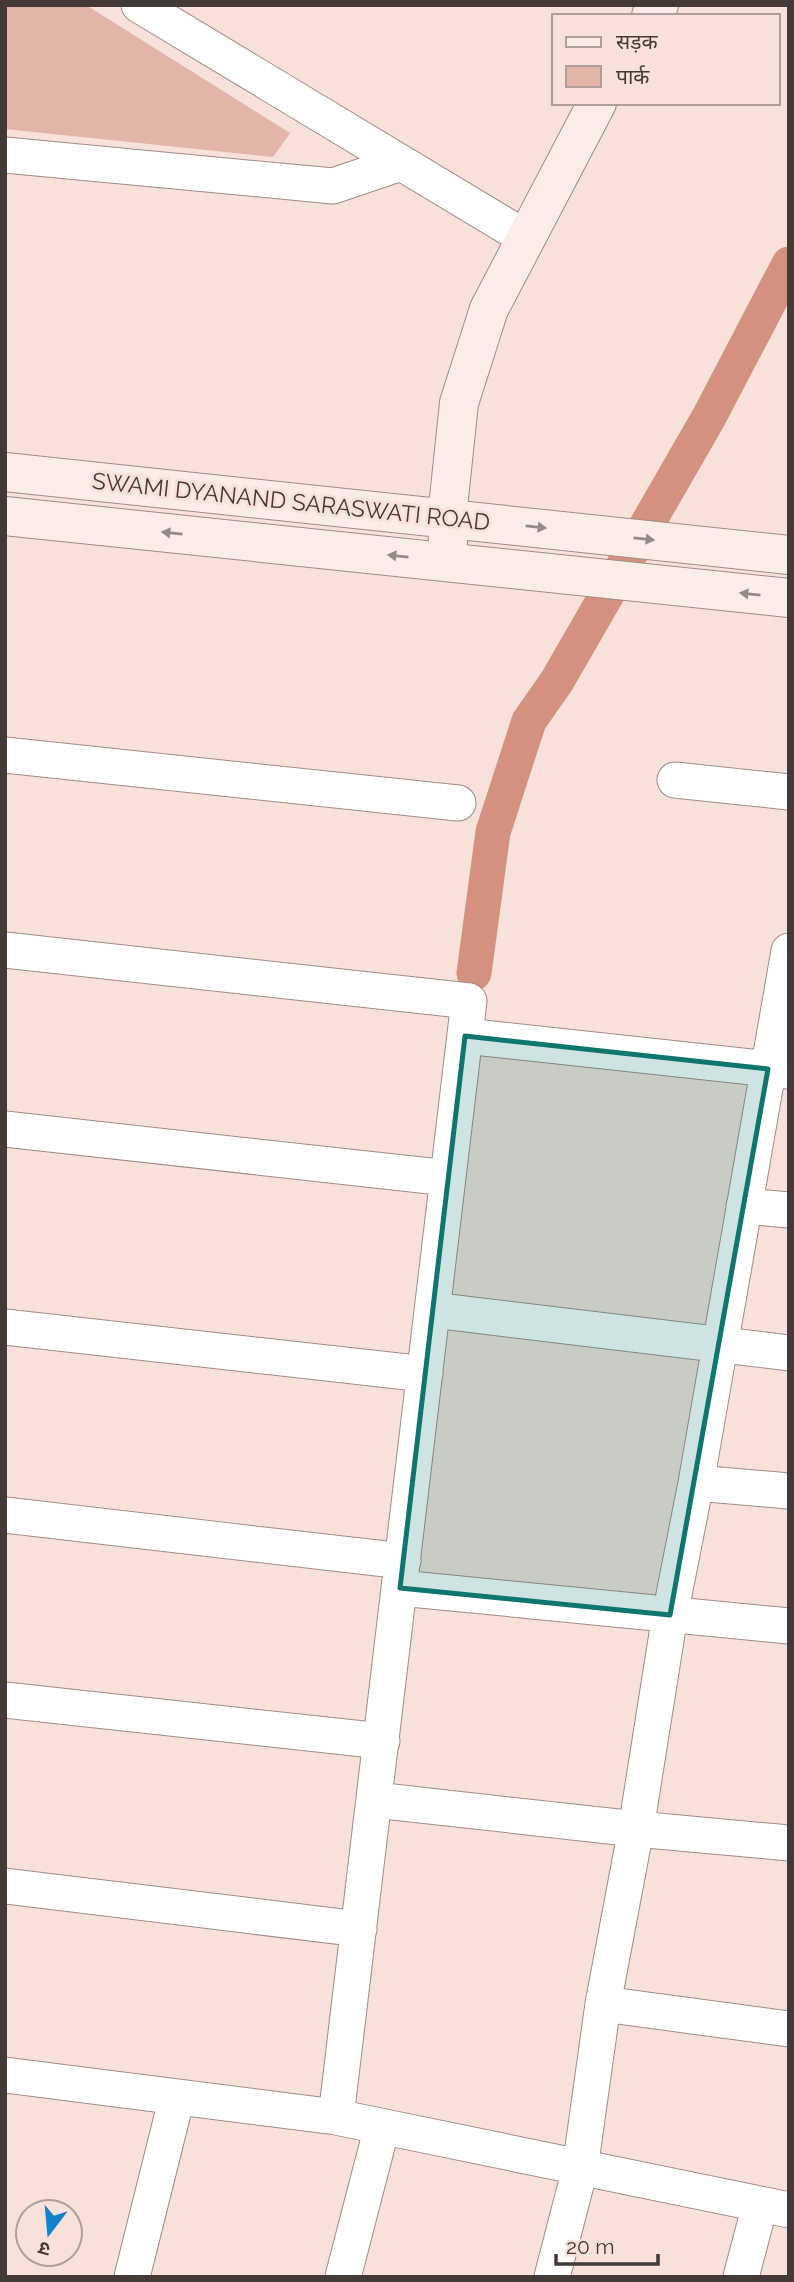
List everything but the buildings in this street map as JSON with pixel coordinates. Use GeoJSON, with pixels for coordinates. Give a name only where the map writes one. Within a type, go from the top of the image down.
{"type":"FeatureCollection","features":[{"type":"Feature","properties":{"kind":"street"},"geometry":{"type":"LineString","coordinates":[[139,5],[526,238]]}},
{"type":"Feature","properties":{"kind":"street"},"geometry":{"type":"LineString","coordinates":[[449,562],[447,517],[460,403],[489,309],[596,105]]}},
{"type":"Feature","properties":{"kind":"street"},"geometry":{"type":"LineString","coordinates":[[5,155],[333,186],[401,163]]}},
{"type":"Feature","properties":{"kind":"street","name":"SWAMI DYANAND SARASWATI ROAD"},"geometry":{"type":"LineString","coordinates":[[5,472],[789,555]]}},
{"type":"Feature","properties":{"kind":"street"},"geometry":{"type":"LineString","coordinates":[[5,516],[789,598]]}},
{"type":"Feature","properties":{"kind":"street"},"geometry":{"type":"LineString","coordinates":[[5,755],[458,803]]}},
{"type":"Feature","properties":{"kind":"street"},"geometry":{"type":"LineString","coordinates":[[675,779],[789,792]]}},
{"type":"Feature","properties":{"kind":"street"},"geometry":{"type":"LineString","coordinates":[[5,950],[469,1002],[336,2117]]}},
{"type":"Feature","properties":{"kind":"street"},"geometry":{"type":"LineString","coordinates":[[552,2277],[580,2169],[603,2004],[744,1206],[778,1070],[789,951]]}},
{"type":"Feature","properties":{"kind":"street"},"geometry":{"type":"LineString","coordinates":[[465,1036],[778,1070]]}},
{"type":"Feature","properties":{"kind":"street"},"geometry":{"type":"LineString","coordinates":[[5,1129],[448,1178]]}},
{"type":"Feature","properties":{"kind":"street"},"geometry":{"type":"LineString","coordinates":[[744,1206],[789,1210]]}},
{"type":"Feature","properties":{"kind":"street"},"geometry":{"type":"LineString","coordinates":[[433,1310],[789,1353]]}},
{"type":"Feature","properties":{"kind":"street"},"geometry":{"type":"LineString","coordinates":[[5,1327],[425,1374]]}},
{"type":"Feature","properties":{"kind":"street"},"geometry":{"type":"LineString","coordinates":[[696,1483],[789,1491]]}},
{"type":"Feature","properties":{"kind":"street"},"geometry":{"type":"LineString","coordinates":[[5,1515],[670,1615],[789,1626]]}},
{"type":"Feature","properties":{"kind":"street"},"geometry":{"type":"LineString","coordinates":[[5,1700],[382,1741]]}},
{"type":"Feature","properties":{"kind":"street"},"geometry":{"type":"LineString","coordinates":[[375,1800],[789,1843]]}},
{"type":"Feature","properties":{"kind":"street"},"geometry":{"type":"LineString","coordinates":[[5,1886],[359,1929]]}},
{"type":"Feature","properties":{"kind":"street"},"geometry":{"type":"LineString","coordinates":[[603,2004],[789,2029]]}},
{"type":"Feature","properties":{"kind":"street"},"geometry":{"type":"LineString","coordinates":[[5,2075],[336,2117],[774,2208],[741,2277]]}},
{"type":"Feature","properties":{"kind":"street"},"geometry":{"type":"LineString","coordinates":[[132,2277],[177,2097]]}},
{"type":"Feature","properties":{"kind":"street"},"geometry":{"type":"LineString","coordinates":[[343,2277],[382,2127]]}},
{"type":"Feature","properties":{"kind":"highlighted area"},"geometry":{"type":"Polygon","coordinates":[[[465,1036],[768,1069],[670,1615],[400,1588],[465,1036]]]}},
{"type":"Feature","properties":{"kind":"green space"},"geometry":{"type":"Polygon","coordinates":[[[5,5],[86,5],[290,133],[273,157],[5,129],[5,5]]]}},
{"type":"Feature","properties":{"kind":"waterway"},"geometry":{"type":"LineString","coordinates":[[474,973],[493,832],[529,721],[557,681],[709,417],[789,264]]}}]}
